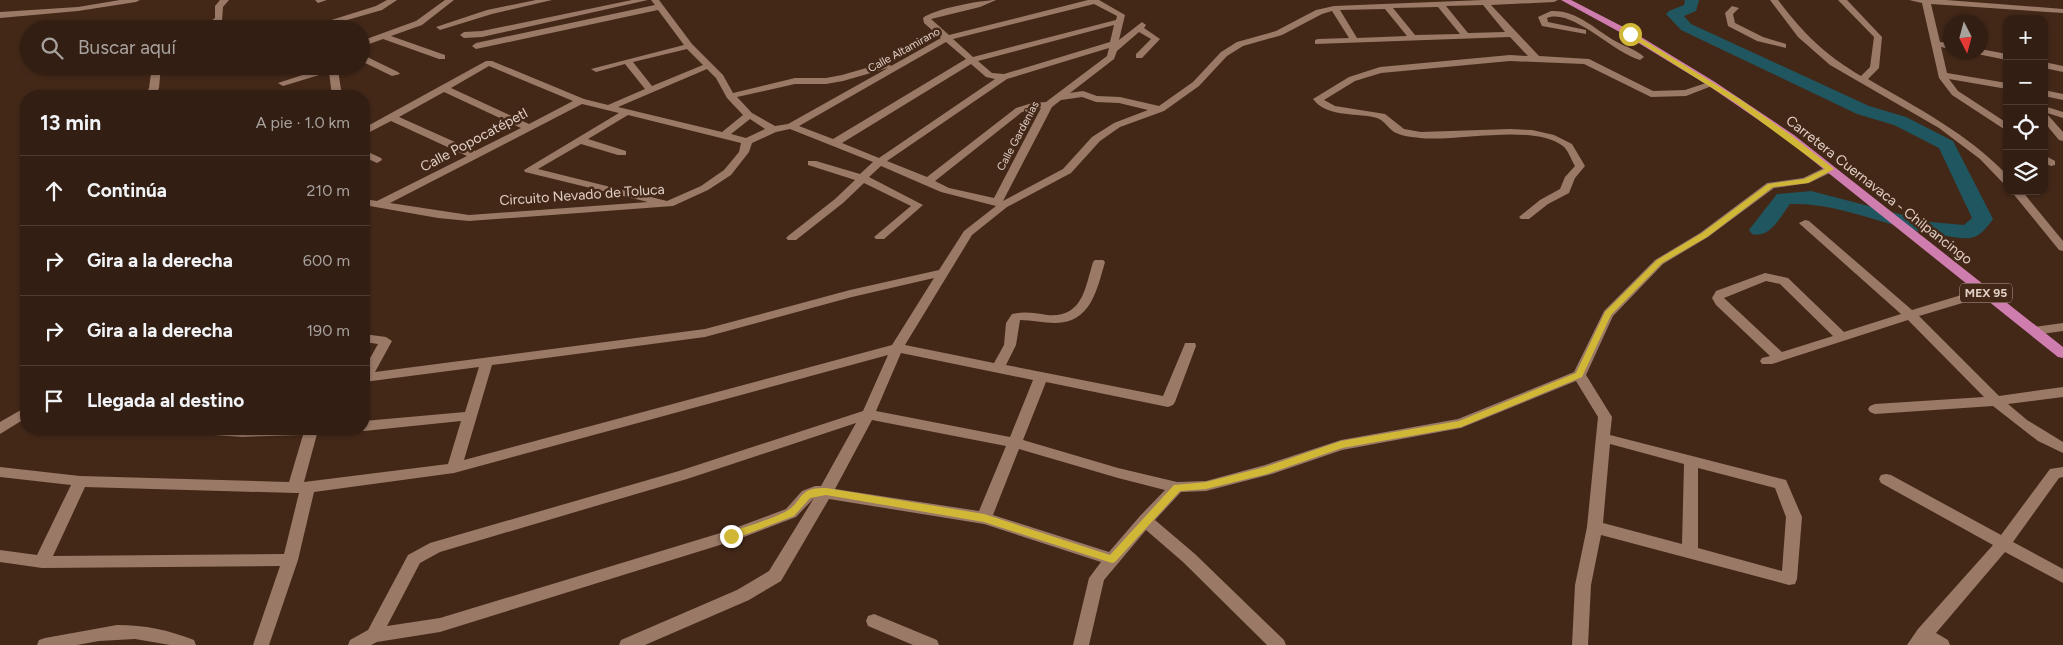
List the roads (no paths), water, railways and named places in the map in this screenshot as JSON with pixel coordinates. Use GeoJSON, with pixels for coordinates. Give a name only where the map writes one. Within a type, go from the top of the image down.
{"type":"FeatureCollection","features":[{"type":"Feature","properties":{"kind":"main road","name":"Carretera Cuernavaca - Chilpancingo"},"geometry":{"type":"LineString","coordinates":[[1566,0],[1630,34],[1712,84],[1790,137],[2063,354]]}},
{"type":"Feature","properties":{"kind":"street"},"geometry":{"type":"LineString","coordinates":[[0,14],[78,10],[136,0]]}},
{"type":"Feature","properties":{"kind":"street"},"geometry":{"type":"LineString","coordinates":[[216,20],[219,18],[219,6],[225,0]]}},
{"type":"Feature","properties":{"kind":"street"},"geometry":{"type":"LineString","coordinates":[[368,0],[378,8]]}},
{"type":"Feature","properties":{"kind":"street"},"geometry":{"type":"LineString","coordinates":[[340,20],[378,8],[393,0]]}},
{"type":"Feature","properties":{"kind":"street"},"geometry":{"type":"LineString","coordinates":[[370,41],[419,23],[450,0]]}},
{"type":"Feature","properties":{"kind":"street"},"geometry":{"type":"LineString","coordinates":[[440,26],[490,12],[548,0]]}},
{"type":"Feature","properties":{"kind":"street"},"geometry":{"type":"LineString","coordinates":[[593,0],[599,9]]}},
{"type":"Feature","properties":{"kind":"street"},"geometry":{"type":"LineString","coordinates":[[464,35],[482,34],[644,0]]}},
{"type":"Feature","properties":{"kind":"street"},"geometry":{"type":"LineString","coordinates":[[954,0],[962,6]]}},
{"type":"Feature","properties":{"kind":"street"},"geometry":{"type":"LineString","coordinates":[[992,0],[984,4],[962,6],[940,12],[928,18],[927,21],[943,37],[989,75],[1004,77]]}},
{"type":"Feature","properties":{"kind":"street"},"geometry":{"type":"LineString","coordinates":[[1094,0],[1121,18]]}},
{"type":"Feature","properties":{"kind":"street","name":"Calle Altamirano"},"geometry":{"type":"LineString","coordinates":[[747,141],[773,130],[791,126],[943,37],[1094,0]]}},
{"type":"Feature","properties":{"kind":"street"},"geometry":{"type":"LineString","coordinates":[[627,645],[743,595],[775,576],[826,491],[868,414],[897,348],[968,233],[1000,203],[1067,170],[1096,139],[1116,125],[1161,109],[1196,84],[1224,54],[1240,44],[1279,32],[1319,12],[1334,8],[1549,0],[1562,13],[1640,57]]}},
{"type":"Feature","properties":{"kind":"street"},"geometry":{"type":"LineString","coordinates":[[1774,0],[1801,34],[1833,62],[1942,126],[1984,157],[2003,177]]}},
{"type":"Feature","properties":{"kind":"street"},"geometry":{"type":"LineString","coordinates":[[1842,0],[1878,36],[1874,68],[1862,80]]}},
{"type":"Feature","properties":{"kind":"street"},"geometry":{"type":"LineString","coordinates":[[1913,0],[2063,11]]}},
{"type":"Feature","properties":{"kind":"street"},"geometry":{"type":"LineString","coordinates":[[1926,1],[1943,75],[1955,93],[2003,125]]}},
{"type":"Feature","properties":{"kind":"street"},"geometry":{"type":"LineString","coordinates":[[1485,2],[1495,16],[1536,59]]}},
{"type":"Feature","properties":{"kind":"street"},"geometry":{"type":"LineString","coordinates":[[476,46],[657,4],[689,46],[720,77],[730,96],[749,115],[773,130]]}},
{"type":"Feature","properties":{"kind":"street"},"geometry":{"type":"LineString","coordinates":[[1440,4],[1466,36]]}},
{"type":"Feature","properties":{"kind":"street"},"geometry":{"type":"LineString","coordinates":[[1387,6],[1413,38]]}},
{"type":"Feature","properties":{"kind":"street"},"geometry":{"type":"LineString","coordinates":[[1334,8],[1355,41]]}},
{"type":"Feature","properties":{"kind":"street"},"geometry":{"type":"LineString","coordinates":[[1735,8],[1729,13],[1732,24],[1760,39],[1783,46]]}},
{"type":"Feature","properties":{"kind":"street"},"geometry":{"type":"LineString","coordinates":[[2024,8],[2026,15]]}},
{"type":"Feature","properties":{"kind":"street"},"geometry":{"type":"LineString","coordinates":[[833,144],[971,60],[1121,18]]}},
{"type":"Feature","properties":{"kind":"street","name":"Calle Gardenias"},"geometry":{"type":"LineString","coordinates":[[1000,203],[1048,105],[1111,57],[1121,18]]}},
{"type":"Feature","properties":{"kind":"street"},"geometry":{"type":"LineString","coordinates":[[419,23],[440,26],[464,35],[476,46],[489,64],[581,101],[747,141]]}},
{"type":"Feature","properties":{"kind":"street"},"geometry":{"type":"LineString","coordinates":[[792,238],[864,179],[879,162],[1004,77],[1113,47],[1141,27],[1156,39],[1139,56]]}},
{"type":"Feature","properties":{"kind":"street"},"geometry":{"type":"LineString","coordinates":[[1318,42],[1514,34]]}},
{"type":"Feature","properties":{"kind":"street"},"geometry":{"type":"LineString","coordinates":[[385,36],[442,57]]}},
{"type":"Feature","properties":{"kind":"street"},"geometry":{"type":"LineString","coordinates":[[730,96],[795,81],[826,81],[872,71],[908,57],[943,37]]}},
{"type":"Feature","properties":{"kind":"street"},"geometry":{"type":"LineString","coordinates":[[1937,44],[1943,45]]}},
{"type":"Feature","properties":{"kind":"street"},"geometry":{"type":"LineString","coordinates":[[596,69],[689,46]]}},
{"type":"Feature","properties":{"kind":"street"},"geometry":{"type":"LineString","coordinates":[[1988,53],[2003,56]]}},
{"type":"Feature","properties":{"kind":"street"},"geometry":{"type":"LineString","coordinates":[[1525,217],[1544,202],[1565,191],[1570,177],[1580,166],[1568,144],[1552,136],[1532,133],[1421,134],[1402,132],[1394,128],[1389,119],[1380,115],[1326,106],[1320,103],[1318,99],[1352,79],[1380,70],[1510,58],[1576,60],[1594,63],[1651,94],[1686,93],[1712,84]]}},
{"type":"Feature","properties":{"kind":"street"},"geometry":{"type":"LineString","coordinates":[[370,62],[395,74]]}},
{"type":"Feature","properties":{"kind":"street"},"geometry":{"type":"LineString","coordinates":[[628,62],[651,90]]}},
{"type":"Feature","properties":{"kind":"street"},"geometry":{"type":"LineString","coordinates":[[370,129],[489,64]]}},
{"type":"Feature","properties":{"kind":"street"},"geometry":{"type":"LineString","coordinates":[[610,107],[707,66]]}},
{"type":"Feature","properties":{"kind":"street"},"geometry":{"type":"LineString","coordinates":[[2048,66],[2063,69]]}},
{"type":"Feature","properties":{"kind":"street"},"geometry":{"type":"LineString","coordinates":[[153,90],[156,75]]}},
{"type":"Feature","properties":{"kind":"street"},"geometry":{"type":"LineString","coordinates":[[283,83],[312,75]]}},
{"type":"Feature","properties":{"kind":"street"},"geometry":{"type":"LineString","coordinates":[[336,90],[337,75]]}},
{"type":"Feature","properties":{"kind":"street"},"geometry":{"type":"LineString","coordinates":[[1943,75],[2003,85]]}},
{"type":"Feature","properties":{"kind":"street"},"geometry":{"type":"LineString","coordinates":[[445,89],[528,127]]}},
{"type":"Feature","properties":{"kind":"street"},"geometry":{"type":"LineString","coordinates":[[1056,98],[1083,94],[1096,99],[1120,100],[1138,106],[1161,109]]}},
{"type":"Feature","properties":{"kind":"street"},"geometry":{"type":"LineString","coordinates":[[2048,94],[2063,97]]}},
{"type":"Feature","properties":{"kind":"street","name":"Calle Popocatépetl"},"geometry":{"type":"LineString","coordinates":[[380,204],[581,101]]}},
{"type":"Feature","properties":{"kind":"street"},"geometry":{"type":"LineString","coordinates":[[928,180],[1019,110],[1032,106],[1048,105]]}},
{"type":"Feature","properties":{"kind":"street"},"geometry":{"type":"LineString","coordinates":[[2048,110],[2063,116]]}},
{"type":"Feature","properties":{"kind":"street"},"geometry":{"type":"LineString","coordinates":[[626,112],[529,170],[670,204]]}},
{"type":"Feature","properties":{"kind":"street"},"geometry":{"type":"LineString","coordinates":[[724,135],[749,115]]}},
{"type":"Feature","properties":{"kind":"street"},"geometry":{"type":"LineString","coordinates":[[391,118],[474,156]]}},
{"type":"Feature","properties":{"kind":"street"},"geometry":{"type":"LineString","coordinates":[[2048,121],[2063,138]]}},
{"type":"Feature","properties":{"kind":"street"},"geometry":{"type":"LineString","coordinates":[[791,126],[928,180],[945,190],[1000,203]]}},
{"type":"Feature","properties":{"kind":"street"},"geometry":{"type":"LineString","coordinates":[[580,140],[622,153]]}},
{"type":"Feature","properties":{"kind":"street","name":"Circuito Nevado de Toluca"},"geometry":{"type":"LineString","coordinates":[[370,203],[438,216],[469,218],[670,204],[696,194],[712,184],[729,170],[746,150],[747,141]]}},
{"type":"Feature","properties":{"kind":"street"},"geometry":{"type":"LineString","coordinates":[[370,156],[377,160]]}},
{"type":"Feature","properties":{"kind":"street"},"geometry":{"type":"LineString","coordinates":[[812,163],[864,179],[918,205],[880,238]]}},
{"type":"Feature","properties":{"kind":"street"},"geometry":{"type":"LineString","coordinates":[[374,635],[414,559],[434,547],[682,475],[868,414],[1015,443],[1118,473],[1177,487],[1206,486],[1267,470],[1341,444],[1461,423],[1579,375],[1608,314],[1659,262],[1704,235],[1771,185],[1805,181],[1830,169]]}},
{"type":"Feature","properties":{"kind":"street"},"geometry":{"type":"LineString","coordinates":[[2019,195],[2063,248]]}},
{"type":"Feature","properties":{"kind":"street"},"geometry":{"type":"LineString","coordinates":[[1804,223],[1908,314],[1997,401],[2049,442],[2063,448]]}},
{"type":"Feature","properties":{"kind":"street"},"geometry":{"type":"LineString","coordinates":[[998,369],[1010,345],[1012,323],[1016,317],[1027,315],[1059,318],[1077,314],[1085,306],[1099,262]]}},
{"type":"Feature","properties":{"kind":"street"},"geometry":{"type":"LineString","coordinates":[[370,377],[705,333],[850,294],[945,272]]}},
{"type":"Feature","properties":{"kind":"street"},"geometry":{"type":"LineString","coordinates":[[1842,338],[1784,280],[1765,277],[1720,294],[1718,298],[1773,359],[1842,338],[1908,314],[1985,292]]}},
{"type":"Feature","properties":{"kind":"street"},"geometry":{"type":"LineString","coordinates":[[2034,331],[2063,327]]}},
{"type":"Feature","properties":{"kind":"street"},"geometry":{"type":"LineString","coordinates":[[370,339],[386,341],[370,369]]}},
{"type":"Feature","properties":{"kind":"street"},"geometry":{"type":"LineString","coordinates":[[2,477],[302,487],[454,468],[897,348],[1168,402],[1190,346]]}},
{"type":"Feature","properties":{"kind":"street"},"geometry":{"type":"LineString","coordinates":[[454,468],[487,361]]}},
{"type":"Feature","properties":{"kind":"street"},"geometry":{"type":"LineString","coordinates":[[1579,375],[1605,417],[1595,526],[1583,585],[1580,645]]}},
{"type":"Feature","properties":{"kind":"street"},"geometry":{"type":"LineString","coordinates":[[984,518],[1042,377]]}},
{"type":"Feature","properties":{"kind":"street"},"geometry":{"type":"LineString","coordinates":[[1875,409],[1997,401],[2063,392]]}},
{"type":"Feature","properties":{"kind":"street"},"geometry":{"type":"LineString","coordinates":[[0,429],[20,416]]}},
{"type":"Feature","properties":{"kind":"street"},"geometry":{"type":"LineString","coordinates":[[370,425],[470,416]]}},
{"type":"Feature","properties":{"kind":"street"},"geometry":{"type":"LineString","coordinates":[[262,645],[290,560],[311,435]]}},
{"type":"Feature","properties":{"kind":"street"},"geometry":{"type":"LineString","coordinates":[[1595,526],[1789,579],[1794,516],[1781,484],[1604,438]]}},
{"type":"Feature","properties":{"kind":"street"},"geometry":{"type":"LineString","coordinates":[[1690,552],[1691,460]]}},
{"type":"Feature","properties":{"kind":"street"},"geometry":{"type":"LineString","coordinates":[[1942,645],[1920,640],[2003,544],[2056,473],[2063,472]]}},
{"type":"Feature","properties":{"kind":"street"},"geometry":{"type":"LineString","coordinates":[[1886,479],[2063,577]]}},
{"type":"Feature","properties":{"kind":"street"},"geometry":{"type":"LineString","coordinates":[[42,562],[80,481]]}},
{"type":"Feature","properties":{"kind":"street"},"geometry":{"type":"LineString","coordinates":[[1081,645],[1097,578],[1145,520],[1177,487]]}},
{"type":"Feature","properties":{"kind":"street"},"geometry":{"type":"LineString","coordinates":[[356,645],[374,635],[440,625],[731,536],[791,513],[807,495],[815,491],[826,491],[984,518],[1112,559]]}},
{"type":"Feature","properties":{"kind":"street"},"geometry":{"type":"LineString","coordinates":[[1145,520],[1189,558],[1278,645]]}},
{"type":"Feature","properties":{"kind":"street"},"geometry":{"type":"LineString","coordinates":[[0,556],[42,562],[290,560]]}},
{"type":"Feature","properties":{"kind":"street"},"geometry":{"type":"LineString","coordinates":[[874,621],[931,645]]}},
{"type":"Feature","properties":{"kind":"street"},"geometry":{"type":"LineString","coordinates":[[45,645],[120,631],[154,633],[188,645]]}},
{"type":"Feature","properties":{"kind":"waterway"},"geometry":{"type":"LineString","coordinates":[[1692,0],[1691,8],[1674,14],[1686,27],[1863,110],[1900,121],[1947,145],[1983,219],[1969,232],[1929,228],[1811,197],[1784,198],[1759,230]]}}]}
